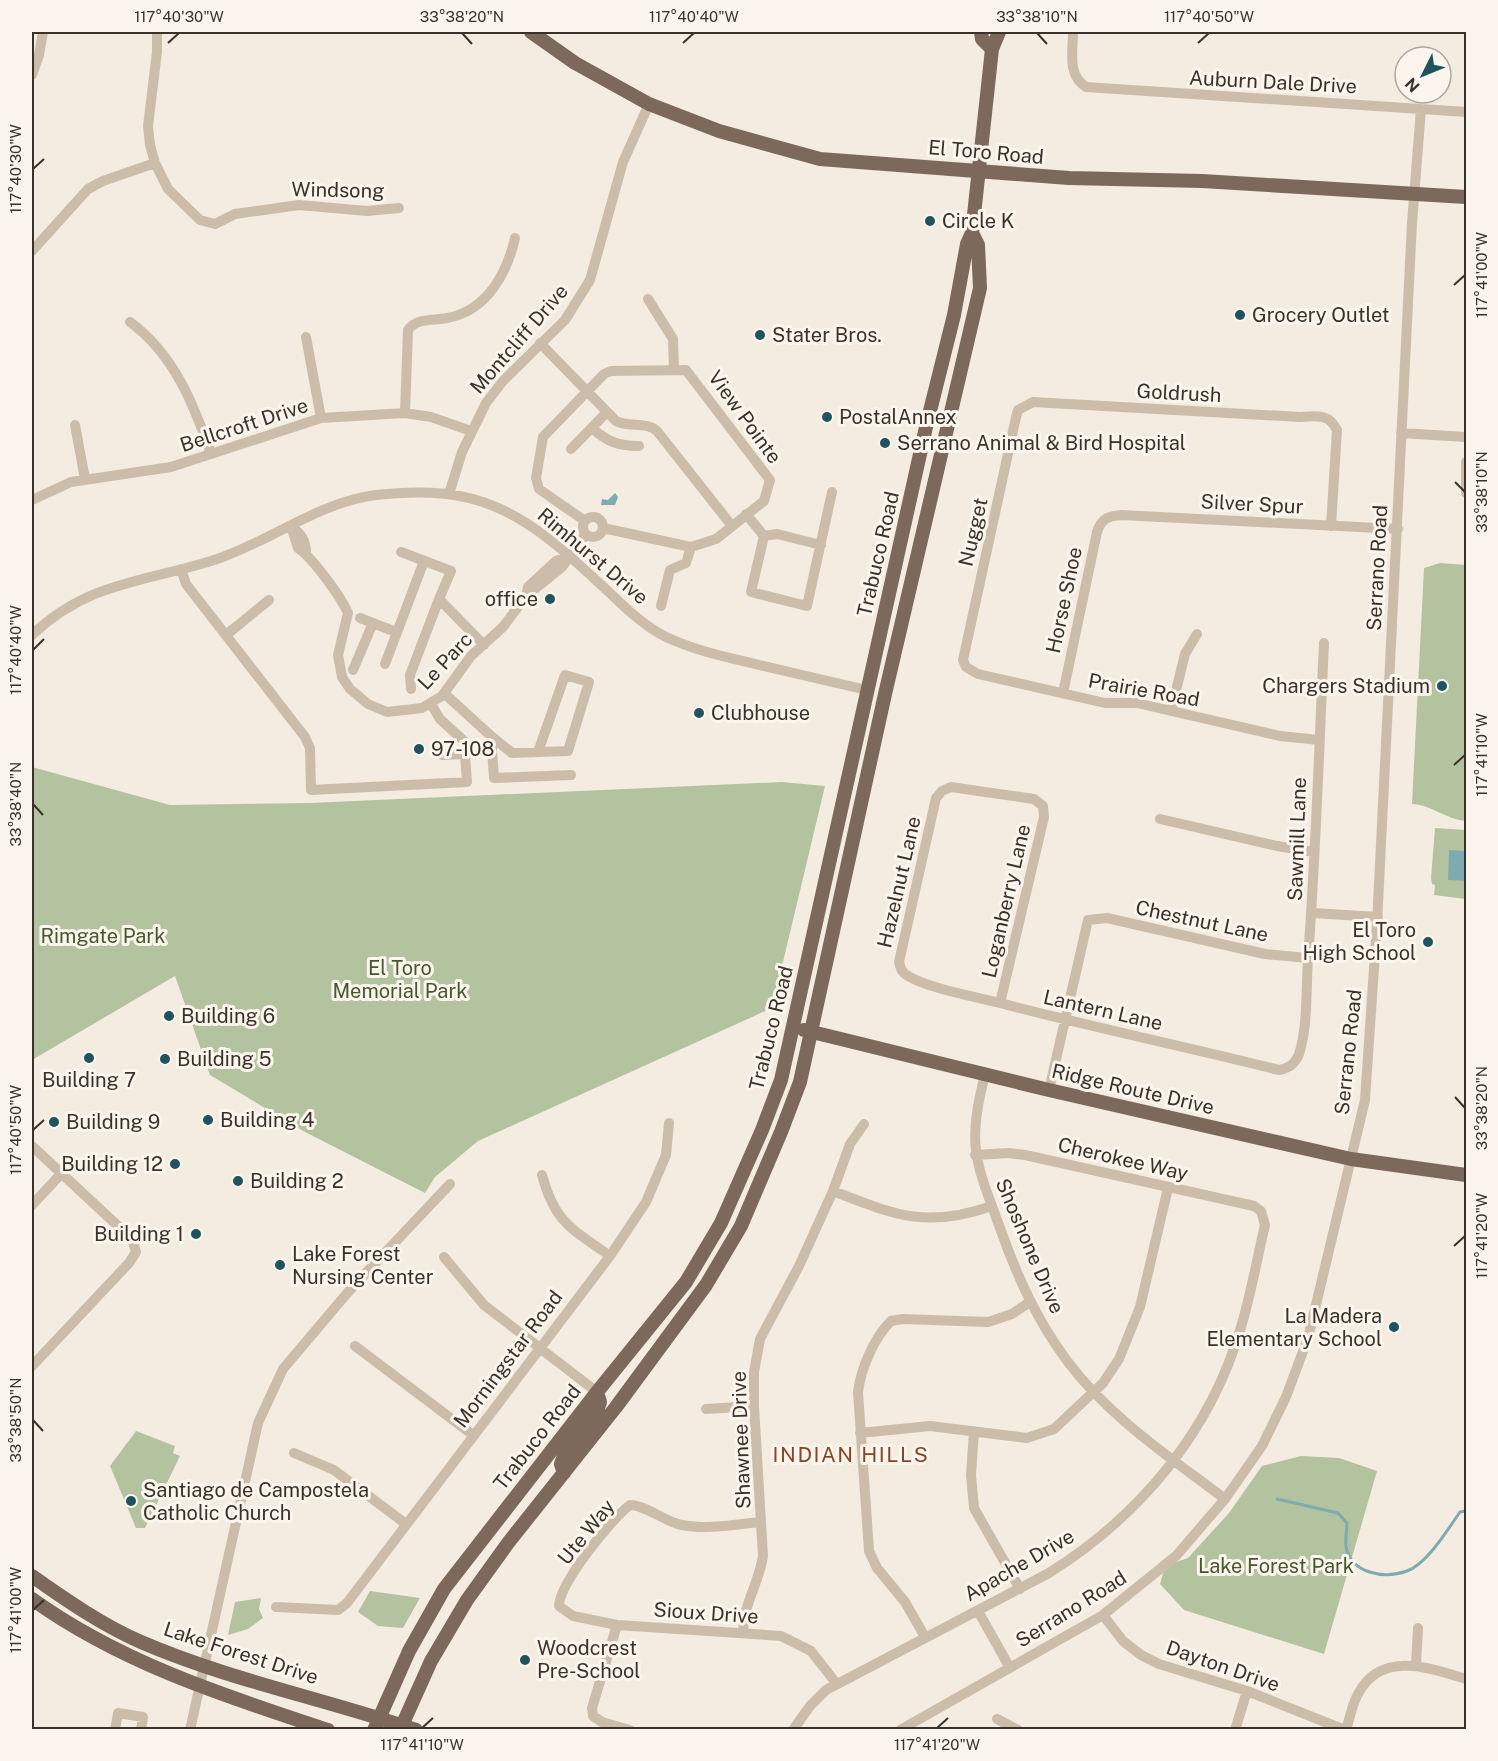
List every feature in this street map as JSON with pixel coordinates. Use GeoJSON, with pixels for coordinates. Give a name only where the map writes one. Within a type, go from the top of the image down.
{"type":"FeatureCollection","features":[{"type":"Feature","properties":{"kind":"main road","name":"El Toro Road"},"geometry":{"type":"LineString","coordinates":[[531,32],[575,63],[649,104],[719,131],[820,159],[1069,178],[1202,181],[1467,197]]}},
{"type":"Feature","properties":{"kind":"main road"},"geometry":{"type":"LineString","coordinates":[[981,32],[982,39],[992,49]]}},
{"type":"Feature","properties":{"kind":"main road","name":"Trabuco Road"},"geometry":{"type":"LineString","coordinates":[[374,1730],[409,1651],[444,1588],[686,1282],[722,1223],[781,1080],[926,427],[954,315],[967,244],[972,233],[992,49],[999,32]]}},
{"type":"Feature","properties":{"kind":"main road","name":"Trabuco Road"},"geometry":{"type":"LineString","coordinates":[[401,1727],[431,1661],[467,1600],[508,1543],[686,1312],[741,1226],[800,1082],[924,523],[980,288],[978,245],[972,233]]}},
{"type":"Feature","properties":{"kind":"main road"},"geometry":{"type":"LineString","coordinates":[[924,523],[918,510],[935,438],[933,431],[926,427]]}},
{"type":"Feature","properties":{"kind":"main road"},"geometry":{"type":"LineString","coordinates":[[869,772],[862,760],[871,710],[867,690],[875,685],[890,647],[898,639]]}},
{"type":"Feature","properties":{"kind":"main road"},"geometry":{"type":"LineString","coordinates":[[831,850],[836,868],[829,907],[836,921]]}},
{"type":"Feature","properties":{"kind":"main road","name":"Ridge Route Drive"},"geometry":{"type":"LineString","coordinates":[[793,1027],[984,1075],[1351,1159],[1467,1175]]}},
{"type":"Feature","properties":{"kind":"main road"},"geometry":{"type":"LineString","coordinates":[[564,1473],[561,1464],[564,1456],[597,1411],[600,1402],[597,1392]]}},
{"type":"Feature","properties":{"kind":"main road","name":"Lake Forest Drive"},"geometry":{"type":"LineString","coordinates":[[32,1575],[79,1609],[140,1641],[202,1665],[380,1716],[401,1727],[416,1730]]}},
{"type":"Feature","properties":{"kind":"main road","name":"Lake Forest Drive"},"geometry":{"type":"LineString","coordinates":[[32,1599],[121,1653],[198,1687],[328,1730]]}},
{"type":"Feature","properties":{"kind":"street"},"geometry":{"type":"LineString","coordinates":[[32,75],[39,55],[43,32]]}},
{"type":"Feature","properties":{"kind":"street","name":"Windsong"},"geometry":{"type":"LineString","coordinates":[[157,32],[157,52],[148,126],[155,163],[164,182],[180,202],[200,220],[209,224],[235,214],[298,205],[367,211],[399,208]]}},
{"type":"Feature","properties":{"kind":"street","name":"Auburn Dale Drive"},"geometry":{"type":"LineString","coordinates":[[1073,32],[1072,70],[1079,83],[1096,89],[1467,112]]}},
{"type":"Feature","properties":{"kind":"street","name":"Montcliff Drive"},"geometry":{"type":"LineString","coordinates":[[449,495],[471,431],[482,409],[503,381],[564,320],[590,280],[623,162],[649,104]]}},
{"type":"Feature","properties":{"kind":"street","name":"Serrano Road"},"geometry":{"type":"LineString","coordinates":[[900,1730],[1103,1615],[1140,1588],[1176,1556],[1225,1499],[1262,1446],[1298,1367],[1308,1338],[1365,1100],[1378,917],[1401,433],[1421,109]]}},
{"type":"Feature","properties":{"kind":"street"},"geometry":{"type":"LineString","coordinates":[[32,251],[88,189],[103,181],[155,163]]}},
{"type":"Feature","properties":{"kind":"street"},"geometry":{"type":"LineString","coordinates":[[405,413],[408,330],[418,322],[456,315],[472,308],[487,296],[504,272],[515,238]]}},
{"type":"Feature","properties":{"kind":"street"},"geometry":{"type":"LineString","coordinates":[[585,521],[542,494],[536,478],[545,434],[586,392],[611,371],[674,369],[673,339],[648,299]]}},
{"type":"Feature","properties":{"kind":"street"},"geometry":{"type":"LineString","coordinates":[[130,322],[157,345],[190,397],[211,454]]}},
{"type":"Feature","properties":{"kind":"street"},"geometry":{"type":"LineString","coordinates":[[306,337],[321,418]]}},
{"type":"Feature","properties":{"kind":"street"},"geometry":{"type":"LineString","coordinates":[[540,343],[586,392],[620,423],[648,426],[657,431],[732,526]]}},
{"type":"Feature","properties":{"kind":"street","name":"View Pointe"},"geometry":{"type":"LineString","coordinates":[[674,369],[691,373],[770,480],[764,501],[746,514]]}},
{"type":"Feature","properties":{"kind":"street","name":"Goldrush"},"geometry":{"type":"LineString","coordinates":[[1023,407],[1033,402],[1300,417],[1322,415],[1333,422],[1337,430],[1331,526]]}},
{"type":"Feature","properties":{"kind":"street","name":"Nugget"},"geometry":{"type":"LineString","coordinates":[[966,667],[963,652],[1016,417],[1018,410],[1023,407]]}},
{"type":"Feature","properties":{"kind":"street"},"geometry":{"type":"LineString","coordinates":[[571,449],[607,412]]}},
{"type":"Feature","properties":{"kind":"street","name":"Bellcroft Drive"},"geometry":{"type":"LineString","coordinates":[[32,500],[59,486],[85,479],[171,467],[321,418],[405,413],[431,417],[471,431]]}},
{"type":"Feature","properties":{"kind":"street"},"geometry":{"type":"LineString","coordinates":[[75,425],[85,479]]}},
{"type":"Feature","properties":{"kind":"street"},"geometry":{"type":"LineString","coordinates":[[592,428],[602,437],[620,446],[639,446]]}},
{"type":"Feature","properties":{"kind":"street"},"geometry":{"type":"LineString","coordinates":[[1401,433],[1467,437]]}},
{"type":"Feature","properties":{"kind":"street"},"geometry":{"type":"LineString","coordinates":[[1467,462],[1467,493]]}},
{"type":"Feature","properties":{"kind":"street","name":"Rimhurst Drive"},"geometry":{"type":"LineString","coordinates":[[32,634],[53,617],[93,593],[130,580],[219,558],[328,508],[374,495],[426,491],[470,498],[516,515],[540,530],[638,619],[666,636],[705,652],[867,690]]}},
{"type":"Feature","properties":{"kind":"street"},"geometry":{"type":"LineString","coordinates":[[764,536],[751,592],[807,606],[832,492]]}},
{"type":"Feature","properties":{"kind":"street"},"geometry":{"type":"LineString","coordinates":[[603,528],[691,547],[706,544],[746,514],[764,536]]}},
{"type":"Feature","properties":{"kind":"street","name":"Silver Spur"},"geometry":{"type":"LineString","coordinates":[[1106,518],[1121,515],[1398,529]]}},
{"type":"Feature","properties":{"kind":"street"},"geometry":{"type":"LineString","coordinates":[[594,517],[602,522],[603,528],[596,537],[586,534],[583,528],[585,521],[594,517]]}},
{"type":"Feature","properties":{"kind":"street","name":"Horse Shoe"},"geometry":{"type":"LineString","coordinates":[[1063,693],[1097,531],[1099,523],[1106,518]]}},
{"type":"Feature","properties":{"kind":"street","name":"Le Parc"},"geometry":{"type":"LineString","coordinates":[[291,526],[300,533],[306,545],[306,553],[336,591],[348,613],[338,655],[342,677],[350,689],[368,704],[387,712],[408,712],[431,704],[445,693],[471,656],[503,627],[526,596],[569,555],[586,534]]}},
{"type":"Feature","properties":{"kind":"street"},"geometry":{"type":"LineString","coordinates":[[764,536],[777,534],[820,545]]}},
{"type":"Feature","properties":{"kind":"street"},"geometry":{"type":"LineString","coordinates":[[661,606],[670,570],[686,563],[691,547]]}},
{"type":"Feature","properties":{"kind":"street"},"geometry":{"type":"LineString","coordinates":[[401,552],[451,571],[410,675],[411,689]]}},
{"type":"Feature","properties":{"kind":"street"},"geometry":{"type":"LineString","coordinates":[[385,664],[424,561]]}},
{"type":"Feature","properties":{"kind":"street"},"geometry":{"type":"LineString","coordinates":[[181,569],[186,584],[305,737],[310,748],[312,790],[467,782],[464,741],[440,719],[431,704]]}},
{"type":"Feature","properties":{"kind":"street"},"geometry":{"type":"LineString","coordinates":[[439,599],[484,645]]}},
{"type":"Feature","properties":{"kind":"street"},"geometry":{"type":"LineString","coordinates":[[226,636],[269,600]]}},
{"type":"Feature","properties":{"kind":"street"},"geometry":{"type":"LineString","coordinates":[[360,618],[396,632]]}},
{"type":"Feature","properties":{"kind":"street"},"geometry":{"type":"LineString","coordinates":[[353,670],[373,623]]}},
{"type":"Feature","properties":{"kind":"street"},"geometry":{"type":"LineString","coordinates":[[1171,711],[1185,654],[1197,634]]}},
{"type":"Feature","properties":{"kind":"street","name":"Sawmill Lane"},"geometry":{"type":"LineString","coordinates":[[1288,1068],[1299,1052],[1313,913],[1324,643]]}},
{"type":"Feature","properties":{"kind":"street","name":"Prairie Road"},"geometry":{"type":"LineString","coordinates":[[966,667],[978,674],[1105,703],[1137,704],[1280,735],[1319,740]]}},
{"type":"Feature","properties":{"kind":"street"},"geometry":{"type":"LineString","coordinates":[[445,693],[512,753],[568,751],[589,682],[565,675],[538,752]]}},
{"type":"Feature","properties":{"kind":"street"},"geometry":{"type":"LineString","coordinates":[[491,736],[494,778],[571,776]]}},
{"type":"Feature","properties":{"kind":"street"},"geometry":{"type":"LineString","coordinates":[[442,755],[465,754]]}},
{"type":"Feature","properties":{"kind":"street","name":"Hazelnut Lane"},"geometry":{"type":"LineString","coordinates":[[911,978],[902,972],[899,962],[936,798],[942,791],[951,787],[1034,799],[1043,806]]}},
{"type":"Feature","properties":{"kind":"street","name":"Loganberry Lane"},"geometry":{"type":"LineString","coordinates":[[1000,1003],[1044,817],[1043,806]]}},
{"type":"Feature","properties":{"kind":"street"},"geometry":{"type":"LineString","coordinates":[[1160,819],[1277,846],[1314,852]]}},
{"type":"Feature","properties":{"kind":"street"},"geometry":{"type":"LineString","coordinates":[[1313,913],[1378,917]]}},
{"type":"Feature","properties":{"kind":"street","name":"Chestnut Lane"},"geometry":{"type":"LineString","coordinates":[[1064,1020],[1088,920],[1107,918],[1265,954],[1308,958]]}},
{"type":"Feature","properties":{"kind":"street","name":"Lantern Lane"},"geometry":{"type":"LineString","coordinates":[[911,978],[1064,1020],[1279,1070],[1288,1068]]}},
{"type":"Feature","properties":{"kind":"street"},"geometry":{"type":"LineString","coordinates":[[1048,1090],[1064,1020]]}},
{"type":"Feature","properties":{"kind":"street","name":"Shoshone Drive"},"geometry":{"type":"LineString","coordinates":[[984,1075],[974,1123],[975,1155],[992,1206],[1030,1302],[1068,1363],[1095,1392],[1174,1460],[1225,1499]]}},
{"type":"Feature","properties":{"kind":"street","name":"Morningstar Road"},"geometry":{"type":"LineString","coordinates":[[276,1607],[338,1610],[347,1604],[609,1256],[646,1202],[666,1155],[669,1123]]}},
{"type":"Feature","properties":{"kind":"street","name":"Shawnee Drive"},"geometry":{"type":"LineString","coordinates":[[743,1633],[744,1611],[761,1568],[762,1522],[754,1406],[754,1372],[760,1339],[799,1266],[833,1191],[850,1144],[864,1124]]}},
{"type":"Feature","properties":{"kind":"street"},"geometry":{"type":"LineString","coordinates":[[32,1146],[132,1239],[136,1247],[129,1263],[32,1366]]}},
{"type":"Feature","properties":{"kind":"street","name":"Cherokee Way"},"geometry":{"type":"LineString","coordinates":[[975,1155],[1009,1153],[1025,1155],[1254,1206],[1261,1211]]}},
{"type":"Feature","properties":{"kind":"street"},"geometry":{"type":"LineString","coordinates":[[32,1205],[61,1173]]}},
{"type":"Feature","properties":{"kind":"street"},"geometry":{"type":"LineString","coordinates":[[542,1174],[548,1197],[560,1218],[609,1256]]}},
{"type":"Feature","properties":{"kind":"street"},"geometry":{"type":"LineString","coordinates":[[190,1730],[202,1665],[258,1423],[283,1370],[349,1291],[450,1184]]}},
{"type":"Feature","properties":{"kind":"street"},"geometry":{"type":"LineString","coordinates":[[860,1433],[930,1425],[1012,1437],[1039,1435],[1054,1429],[1095,1392],[1117,1364],[1131,1329],[1168,1188]]}},
{"type":"Feature","properties":{"kind":"street"},"geometry":{"type":"LineString","coordinates":[[833,1191],[885,1211],[915,1218],[944,1219],[992,1206]]}},
{"type":"Feature","properties":{"kind":"street","name":"Apache Drive"},"geometry":{"type":"LineString","coordinates":[[793,1730],[810,1706],[836,1683],[1020,1589],[1075,1556],[1133,1507],[1174,1460],[1204,1416],[1235,1347],[1265,1225],[1261,1211]]}},
{"type":"Feature","properties":{"kind":"street"},"geometry":{"type":"LineString","coordinates":[[444,1257],[484,1305],[597,1392]]}},
{"type":"Feature","properties":{"kind":"street"},"geometry":{"type":"LineString","coordinates":[[925,1637],[905,1602],[877,1568],[869,1551],[858,1392],[864,1366],[891,1321],[903,1318],[988,1322],[1012,1314],[1030,1302]]}},
{"type":"Feature","properties":{"kind":"street"},"geometry":{"type":"LineString","coordinates":[[355,1346],[473,1435]]}},
{"type":"Feature","properties":{"kind":"street"},"geometry":{"type":"LineString","coordinates":[[706,1409],[754,1406]]}},
{"type":"Feature","properties":{"kind":"street"},"geometry":{"type":"LineString","coordinates":[[974,1431],[971,1474],[974,1508],[1020,1589]]}},
{"type":"Feature","properties":{"kind":"street"},"geometry":{"type":"LineString","coordinates":[[294,1453],[334,1470],[406,1524]]}},
{"type":"Feature","properties":{"kind":"street","name":"Ute Way"},"geometry":{"type":"LineString","coordinates":[[559,1606],[563,1590],[593,1548],[630,1505],[642,1508],[671,1523],[686,1526],[762,1522]]}},
{"type":"Feature","properties":{"kind":"street","name":"Sioux Drive"},"geometry":{"type":"LineString","coordinates":[[559,1606],[573,1616],[617,1625],[781,1636],[800,1643],[815,1655],[836,1683]]}},
{"type":"Feature","properties":{"kind":"street"},"geometry":{"type":"LineString","coordinates":[[978,1611],[1010,1668]]}},
{"type":"Feature","properties":{"kind":"street","name":"Dayton Drive"},"geometry":{"type":"LineString","coordinates":[[1103,1615],[1124,1641],[1141,1655],[1160,1664],[1247,1691],[1346,1730]]}},
{"type":"Feature","properties":{"kind":"street"},"geometry":{"type":"LineString","coordinates":[[617,1625],[592,1707],[593,1716],[602,1722],[630,1730]]}},
{"type":"Feature","properties":{"kind":"street"},"geometry":{"type":"LineString","coordinates":[[1416,1665],[1418,1628]]}},
{"type":"Feature","properties":{"kind":"street"},"geometry":{"type":"LineString","coordinates":[[1346,1730],[1357,1694],[1375,1674],[1389,1667],[1416,1665],[1467,1680]]}},
{"type":"Feature","properties":{"kind":"street"},"geometry":{"type":"LineString","coordinates":[[1235,1730],[1247,1691]]}},
{"type":"Feature","properties":{"kind":"street"},"geometry":{"type":"LineString","coordinates":[[115,1730],[118,1713],[143,1717],[141,1730]]}},
{"type":"Feature","properties":{"kind":"street"},"geometry":{"type":"LineString","coordinates":[[997,1719],[1018,1730]]}},
{"type":"Feature","properties":{"kind":"green space","name":"Chargers Stadium"},"geometry":{"type":"Polygon","coordinates":[[[1440,563],[1466,565],[1466,821],[1412,804],[1424,568],[1440,563]]]}},
{"type":"Feature","properties":{"kind":"green space","name":"El Toro Memorial Park"},"geometry":{"type":"Polygon","coordinates":[[[32,767],[170,805],[310,803],[782,782],[825,786],[772,1008],[478,1141],[435,1177],[425,1193],[305,1132],[210,1075],[175,976],[32,1060],[32,767]]]}},
{"type":"Feature","properties":{"kind":"green space"},"geometry":{"type":"Polygon","coordinates":[[[1435,828],[1466,830],[1466,899],[1434,895],[1435,885],[1432,884],[1431,878],[1435,828]]]}},
{"type":"Feature","properties":{"kind":"green space"},"geometry":{"type":"Polygon","coordinates":[[[136,1431],[175,1446],[173,1453],[180,1456],[145,1528],[136,1528],[110,1466],[136,1431]]]}},
{"type":"Feature","properties":{"kind":"green space","name":"Lake Forest Park"},"geometry":{"type":"Polygon","coordinates":[[[1301,1456],[1339,1458],[1377,1471],[1324,1654],[1184,1610],[1160,1584],[1165,1566],[1188,1558],[1229,1513],[1262,1466],[1301,1456]]]}},
{"type":"Feature","properties":{"kind":"green space"},"geometry":{"type":"Polygon","coordinates":[[[370,1591],[420,1598],[403,1628],[378,1626],[358,1612],[370,1591]]]}},
{"type":"Feature","properties":{"kind":"green space"},"geometry":{"type":"Polygon","coordinates":[[[261,1598],[259,1609],[263,1618],[248,1629],[228,1635],[235,1602],[261,1598]]]}},
{"type":"Feature","properties":{"kind":"water"},"geometry":{"type":"Polygon","coordinates":[[[615,493],[618,497],[615,505],[601,505],[602,499],[608,500],[615,493]]]}},
{"type":"Feature","properties":{"kind":"water"},"geometry":{"type":"Polygon","coordinates":[[[1449,850],[1466,851],[1466,881],[1448,880],[1449,850]]]}},
{"type":"Feature","properties":{"kind":"waterway"},"geometry":{"type":"LineString","coordinates":[[1277,1499],[1338,1513],[1347,1523],[1346,1543],[1354,1563],[1379,1574],[1398,1573],[1415,1567],[1436,1545],[1460,1512],[1466,1511]]}},
{"type":"Feature","properties":{"kind":"place","name":"Circle K"},"geometry":{"type":"Point","coordinates":[930,221]}},
{"type":"Feature","properties":{"kind":"place","name":"Grocery Outlet"},"geometry":{"type":"Point","coordinates":[1240,315]}},
{"type":"Feature","properties":{"kind":"place","name":"Stater Bros."},"geometry":{"type":"Point","coordinates":[760,335]}},
{"type":"Feature","properties":{"kind":"place","name":"PostalAnnex"},"geometry":{"type":"Point","coordinates":[827,417]}},
{"type":"Feature","properties":{"kind":"place","name":"Serrano Animal & Bird Hospital"},"geometry":{"type":"Point","coordinates":[885,443]}},
{"type":"Feature","properties":{"kind":"place","name":"office"},"geometry":{"type":"Point","coordinates":[550,599]}},
{"type":"Feature","properties":{"kind":"place","name":"Chargers Stadium"},"geometry":{"type":"Point","coordinates":[1442,686]}},
{"type":"Feature","properties":{"kind":"place","name":"Clubhouse"},"geometry":{"type":"Point","coordinates":[699,713]}},
{"type":"Feature","properties":{"kind":"place","name":"97-108"},"geometry":{"type":"Point","coordinates":[419,749]}},
{"type":"Feature","properties":{"kind":"place","name":"El Toro High School"},"geometry":{"type":"Point","coordinates":[1428,942]}},
{"type":"Feature","properties":{"kind":"place","name":"Building 6"},"geometry":{"type":"Point","coordinates":[169,1016]}},
{"type":"Feature","properties":{"kind":"place","name":"Building 7"},"geometry":{"type":"Point","coordinates":[89,1058]}},
{"type":"Feature","properties":{"kind":"place","name":"Building 5"},"geometry":{"type":"Point","coordinates":[165,1059]}},
{"type":"Feature","properties":{"kind":"place","name":"Building 4"},"geometry":{"type":"Point","coordinates":[208,1120]}},
{"type":"Feature","properties":{"kind":"place","name":"Building 9"},"geometry":{"type":"Point","coordinates":[54,1122]}},
{"type":"Feature","properties":{"kind":"place","name":"Building 12"},"geometry":{"type":"Point","coordinates":[175,1164]}},
{"type":"Feature","properties":{"kind":"place","name":"Building 2"},"geometry":{"type":"Point","coordinates":[238,1181]}},
{"type":"Feature","properties":{"kind":"place","name":"Building 1"},"geometry":{"type":"Point","coordinates":[196,1234]}},
{"type":"Feature","properties":{"kind":"place","name":"Lake Forest Nursing Center"},"geometry":{"type":"Point","coordinates":[280,1265]}},
{"type":"Feature","properties":{"kind":"place","name":"La Madera Elementary School"},"geometry":{"type":"Point","coordinates":[1394,1327]}},
{"type":"Feature","properties":{"kind":"place","name":"Santiago de Campostela Catholic Church"},"geometry":{"type":"Point","coordinates":[131,1501]}},
{"type":"Feature","properties":{"kind":"place","name":"Woodcrest Pre-School"},"geometry":{"type":"Point","coordinates":[525,1660]}},
{"type":"Feature","properties":{"kind":"district","name":"INDIAN HILLS"},"geometry":{"type":"Point","coordinates":[851,1454]}},
{"type":"Feature","properties":{"kind":"park label","name":"Rimgate Park"},"geometry":{"type":"Point","coordinates":[103,936]}}]}
